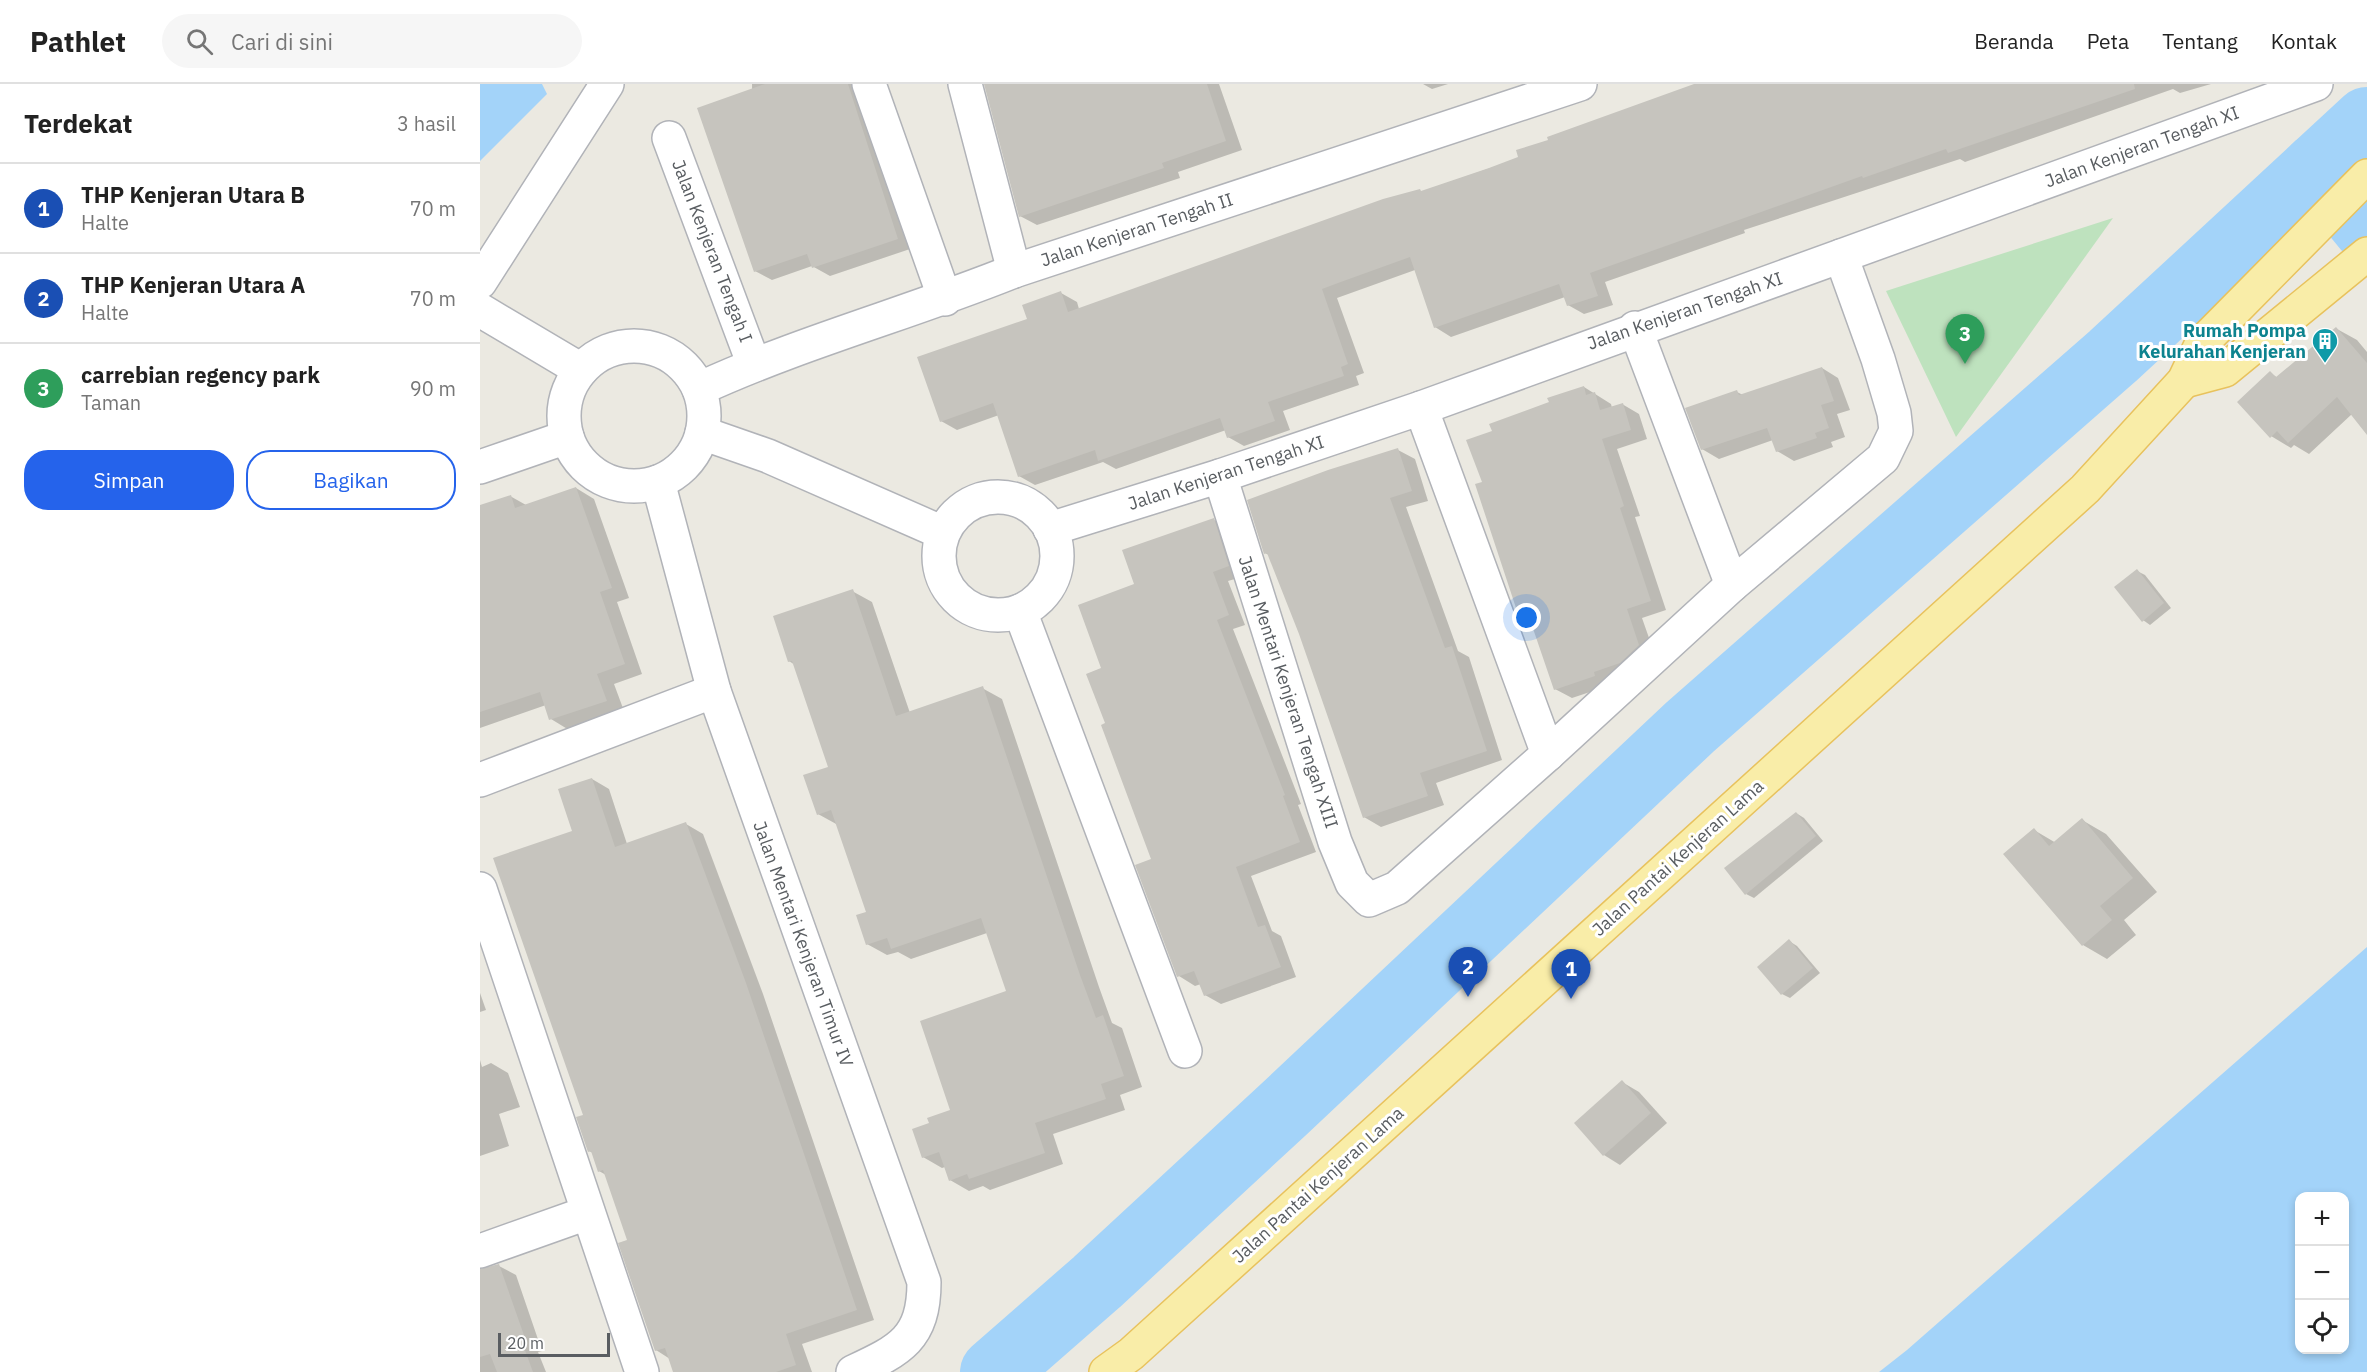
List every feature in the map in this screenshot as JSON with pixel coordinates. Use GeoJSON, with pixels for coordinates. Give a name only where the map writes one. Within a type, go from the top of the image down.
{"type":"FeatureCollection","features":[{"type":"Feature","properties":{"kind":"main road","name":"Jalan Pantai Kenjeran Lama"},"geometry":{"type":"LineString","coordinates":[[1106,1372],[1140,1346],[2085,489],[2184,381],[2202,344],[2367,176]]}},
{"type":"Feature","properties":{"kind":"main road"},"geometry":{"type":"LineString","coordinates":[[2184,381],[2225,370],[2367,254]]}},
{"type":"Feature","properties":{"kind":"street"},"geometry":{"type":"LineString","coordinates":[[869,84],[945,299]]}},
{"type":"Feature","properties":{"kind":"street"},"geometry":{"type":"LineString","coordinates":[[965,84],[1014,271]]}},
{"type":"Feature","properties":{"kind":"street","name":"Jalan Kenjeran Tengah II"},"geometry":{"type":"LineString","coordinates":[[699,389],[754,365],[945,299],[1014,271],[1580,84]]}},
{"type":"Feature","properties":{"kind":"street","name":"Jalan Kenjeran Tengah XI"},"geometry":{"type":"LineString","coordinates":[[1050,529],[1220,476],[1421,408],[1635,328],[2316,84]]}},
{"type":"Feature","properties":{"kind":"street"},"geometry":{"type":"LineString","coordinates":[[480,282],[603,87]]}},
{"type":"Feature","properties":{"kind":"street","name":"Jalan Kenjeran Tengah I"},"geometry":{"type":"LineString","coordinates":[[669,138],[754,365]]}},
{"type":"Feature","properties":{"kind":"street"},"geometry":{"type":"LineString","coordinates":[[1421,408],[1548,754],[1732,585],[1883,458],[1891,445],[1896,431],[1894,413],[1878,359],[1841,256]]}},
{"type":"Feature","properties":{"kind":"street"},"geometry":{"type":"LineString","coordinates":[[480,310],[580,369]]}},
{"type":"Feature","properties":{"kind":"street"},"geometry":{"type":"LineString","coordinates":[[1635,328],[1732,585]]}},
{"type":"Feature","properties":{"kind":"street"},"geometry":{"type":"LineString","coordinates":[[621,346],[645,346],[668,354],[687,368],[699,389],[704,411],[702,433],[693,454],[678,471],[658,482],[636,486],[614,483],[594,473],[577,457],[567,437],[564,413],[569,390],[580,369],[599,354],[621,346]]}},
{"type":"Feature","properties":{"kind":"street"},"geometry":{"type":"LineString","coordinates":[[702,433],[768,456],[943,533]]}},
{"type":"Feature","properties":{"kind":"street"},"geometry":{"type":"LineString","coordinates":[[480,467],[567,437]]}},
{"type":"Feature","properties":{"kind":"street","name":"Jalan Mentari Kenjeran Tengah XIII"},"geometry":{"type":"LineString","coordinates":[[1220,476],[1335,842],[1352,883],[1369,900],[1397,888],[1548,754]]}},
{"type":"Feature","properties":{"kind":"street","name":"Jalan Mentari Kenjeran Timur IV"},"geometry":{"type":"LineString","coordinates":[[658,482],[714,691],[924,1282],[924,1307],[912,1335],[888,1356],[853,1372]]}},
{"type":"Feature","properties":{"kind":"street"},"geometry":{"type":"LineString","coordinates":[[995,497],[1023,502],[1039,514],[1050,529],[1057,548],[1056,567],[1050,586],[1037,601],[1020,611],[1000,615],[981,613],[964,604],[950,590],[941,572],[939,553],[943,533],[953,517],[968,505],[995,497]]}},
{"type":"Feature","properties":{"kind":"street"},"geometry":{"type":"LineString","coordinates":[[1020,611],[1185,1051]]}},
{"type":"Feature","properties":{"kind":"street"},"geometry":{"type":"LineString","coordinates":[[480,780],[714,691]]}},
{"type":"Feature","properties":{"kind":"street"},"geometry":{"type":"LineString","coordinates":[[480,889],[586,1214],[642,1372]]}},
{"type":"Feature","properties":{"kind":"street"},"geometry":{"type":"LineString","coordinates":[[480,1251],[586,1214]]}},
{"type":"Feature","properties":{"kind":"green space"},"geometry":{"type":"Polygon","coordinates":[[[2113,218],[1956,437],[1886,291],[2113,218]]]}},
{"type":"Feature","properties":{"kind":"water"},"geometry":{"type":"Polygon","coordinates":[[[480,84],[542,84],[547,94],[480,161],[480,84]]]}},
{"type":"Feature","properties":{"kind":"water"},"geometry":{"type":"Polygon","coordinates":[[[2367,947],[2367,1372],[1879,1372],[1907,1350],[2367,947]]]}},
{"type":"Feature","properties":{"kind":"building"},"geometry":{"type":"Polygon","coordinates":[[[765,84],[848,84],[898,239],[812,268],[807,254],[754,272],[697,108],[765,84]]]}},
{"type":"Feature","properties":{"kind":"building"},"geometry":{"type":"Polygon","coordinates":[[[984,84],[1207,84],[1226,141],[1162,163],[1164,168],[1019,217],[984,84]]]}},
{"type":"Feature","properties":{"kind":"building"},"geometry":{"type":"Polygon","coordinates":[[[1694,84],[2134,84],[2135,89],[1948,153],[1946,149],[1863,178],[1862,176],[1590,273],[1598,296],[1567,306],[1559,284],[1434,328],[1410,257],[1322,289],[1348,364],[1341,367],[1344,376],[1268,402],[1275,421],[1227,438],[1220,418],[1098,461],[1095,450],[1018,477],[993,403],[940,422],[917,357],[1027,319],[1022,305],[1061,291],[1068,312],[1383,199],[1420,189],[1421,191],[1489,168],[1518,157],[1516,150],[1548,140],[1547,137],[1694,84]]]}},
{"type":"Feature","properties":{"kind":"building"},"geometry":{"type":"Polygon","coordinates":[[[2336,327],[2367,363],[2367,435],[2337,397],[2288,443],[2277,431],[2270,438],[2237,402],[2270,371],[2276,377],[2336,327]]]}},
{"type":"Feature","properties":{"kind":"building"},"geometry":{"type":"Polygon","coordinates":[[[1822,367],[1834,401],[1821,405],[1829,428],[1815,433],[1817,438],[1776,452],[1767,428],[1701,450],[1685,408],[1737,390],[1739,395],[1822,367]]]}},
{"type":"Feature","properties":{"kind":"building"},"geometry":{"type":"Polygon","coordinates":[[[1584,386],[1586,395],[1595,392],[1600,410],[1623,403],[1631,430],[1602,439],[1624,506],[1620,508],[1651,601],[1627,609],[1639,645],[1620,663],[1594,672],[1595,676],[1554,690],[1527,611],[1518,614],[1475,484],[1482,482],[1466,440],[1492,431],[1489,424],[1549,402],[1547,398],[1584,386]]]}},
{"type":"Feature","properties":{"kind":"building"},"geometry":{"type":"Polygon","coordinates":[[[1398,448],[1412,491],[1390,498],[1445,648],[1452,646],[1487,751],[1420,773],[1428,796],[1363,818],[1299,634],[1267,553],[1264,554],[1247,500],[1328,470],[1398,448]]]}},
{"type":"Feature","properties":{"kind":"building"},"geometry":{"type":"Polygon","coordinates":[[[576,487],[612,588],[600,592],[625,664],[597,674],[607,701],[549,720],[540,692],[480,712],[480,505],[511,495],[515,508],[576,487]]]}},
{"type":"Feature","properties":{"kind":"building"},"geometry":{"type":"Polygon","coordinates":[[[1214,518],[1229,566],[1213,572],[1229,615],[1217,620],[1285,795],[1283,796],[1300,842],[1236,867],[1258,927],[1265,925],[1281,967],[1204,996],[1194,971],[1177,977],[1135,865],[1151,859],[1101,725],[1105,723],[1086,674],[1101,668],[1078,605],[1134,584],[1122,550],[1214,518]]]}},
{"type":"Feature","properties":{"kind":"building"},"geometry":{"type":"Polygon","coordinates":[[[2137,569],[2164,603],[2142,622],[2114,587],[2137,569]]]}},
{"type":"Feature","properties":{"kind":"building"},"geometry":{"type":"Polygon","coordinates":[[[853,589],[896,716],[983,686],[1080,975],[1096,1018],[1103,1015],[1124,1076],[1101,1084],[1106,1099],[1035,1123],[1045,1153],[969,1179],[967,1174],[949,1181],[939,1152],[922,1158],[912,1129],[929,1123],[927,1118],[950,1110],[920,1021],[1006,991],[981,918],[891,949],[887,938],[866,945],[856,915],[866,912],[831,810],[817,815],[803,775],[828,767],[792,661],[788,662],[773,616],[853,589]]]}},
{"type":"Feature","properties":{"kind":"building"},"geometry":{"type":"Polygon","coordinates":[[[592,778],[615,847],[686,822],[746,983],[857,1310],[786,1334],[796,1365],[776,1372],[673,1372],[665,1348],[655,1351],[618,1243],[627,1240],[603,1170],[598,1172],[591,1151],[588,1152],[576,1117],[583,1115],[493,858],[572,831],[558,789],[592,778]]]}},
{"type":"Feature","properties":{"kind":"building"},"geometry":{"type":"Polygon","coordinates":[[[1796,812],[1816,836],[1745,895],[1724,868],[1796,812]]]}},
{"type":"Feature","properties":{"kind":"building"},"geometry":{"type":"Polygon","coordinates":[[[2082,818],[2133,878],[2100,906],[2112,920],[2082,946],[2003,854],[2034,828],[2049,846],[2082,818]]]}},
{"type":"Feature","properties":{"kind":"building"},"geometry":{"type":"Polygon","coordinates":[[[1789,939],[1813,968],[1781,995],[1757,967],[1789,939]]]}},
{"type":"Feature","properties":{"kind":"building"},"geometry":{"type":"Polygon","coordinates":[[[1622,1080],[1651,1113],[1603,1156],[1574,1123],[1622,1080]]]}},
{"type":"Feature","properties":{"kind":"building"},"geometry":{"type":"Polygon","coordinates":[[[499,1264],[526,1341],[522,1342],[533,1372],[497,1372],[490,1354],[480,1357],[480,1269],[499,1264]]]}},
{"type":"Feature","properties":{"kind":"waterway"},"geometry":{"type":"LineString","coordinates":[[994,1372],[1097,1282],[1283,1110],[1690,727],[2113,356],[2367,121]]}},
{"type":"Feature","properties":{"kind":"waterway"},"geometry":{"type":"LineString","coordinates":[[2317,167],[2367,228]]}},
{"type":"Feature","properties":{"kind":"place","name":"carrebian regency park"},"geometry":{"type":"Point","coordinates":[1965,364]}},
{"type":"Feature","properties":{"kind":"place","name":"Rumah Pompa Kelurahan Kenjeran"},"geometry":{"type":"Point","coordinates":[2325,364]}},
{"type":"Feature","properties":{"kind":"place","name":"THP Kenjeran Utara A"},"geometry":{"type":"Point","coordinates":[1468,997]}},
{"type":"Feature","properties":{"kind":"place","name":"THP Kenjeran Utara B"},"geometry":{"type":"Point","coordinates":[1571,999]}}]}
